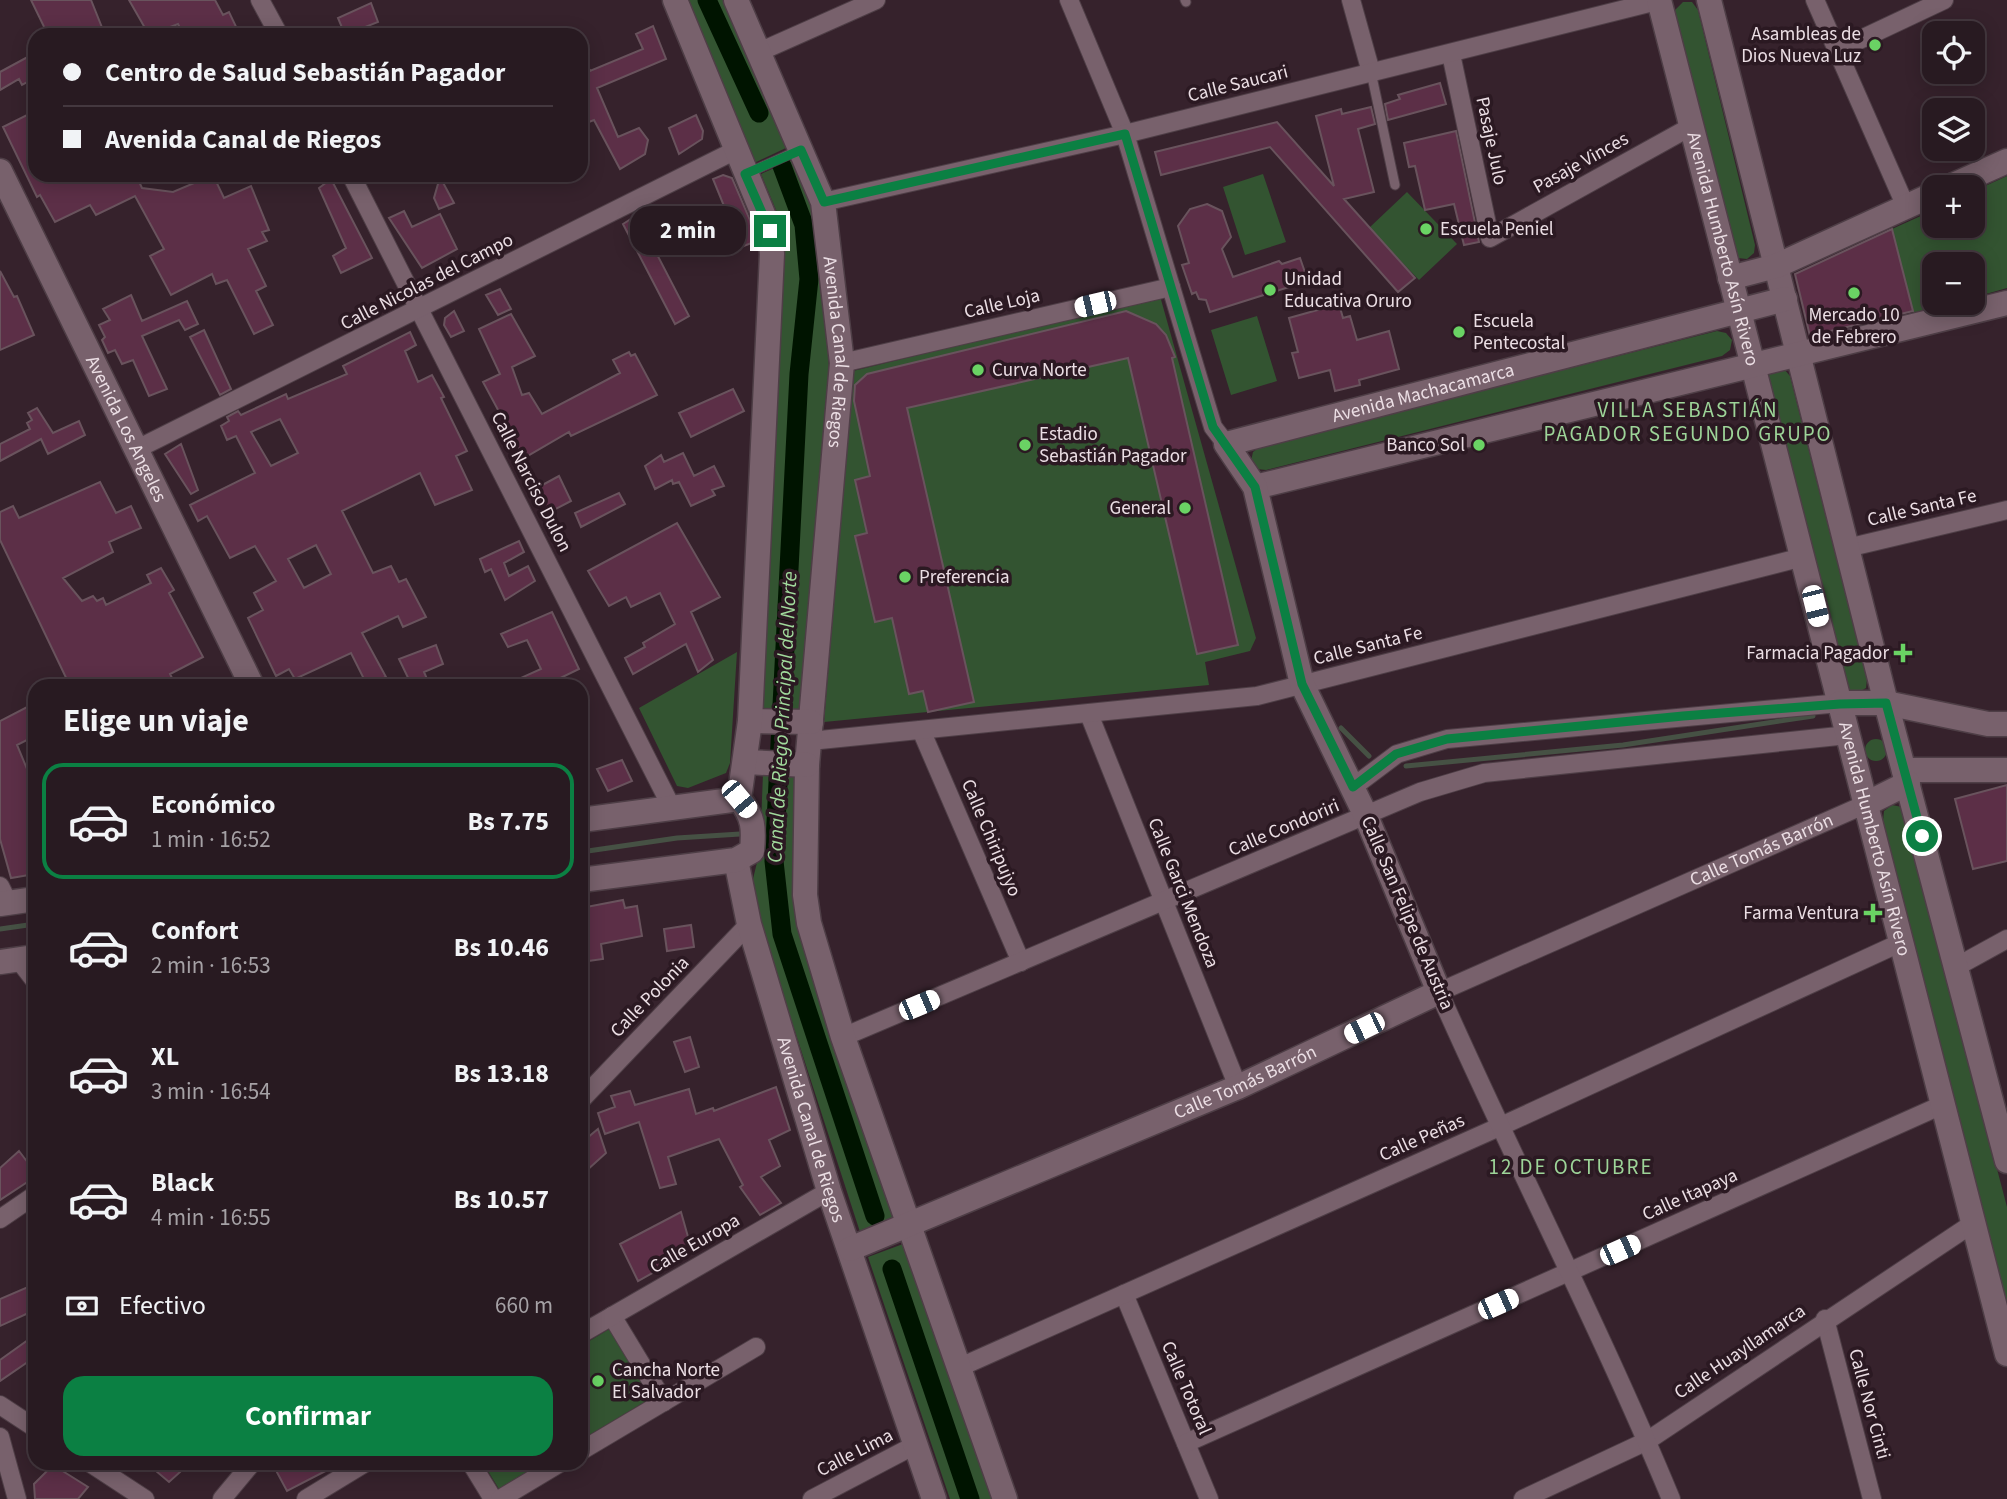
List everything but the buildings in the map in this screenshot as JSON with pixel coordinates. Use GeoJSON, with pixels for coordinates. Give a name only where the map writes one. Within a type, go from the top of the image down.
{"type":"FeatureCollection","features":[{"type":"Feature","properties":{"kind":"street"},"geometry":{"type":"LineString","coordinates":[[260,0],[275,28]]}},
{"type":"Feature","properties":{"kind":"street","name":"Avenida Canal de Riegos"},"geometry":{"type":"LineString","coordinates":[[675,0],[770,231],[783,742],[809,923],[843,1037],[1005,1499]]}},
{"type":"Feature","properties":{"kind":"street","name":"Avenida Canal de Riegos"},"geometry":{"type":"LineString","coordinates":[[736,0],[824,202],[842,363],[783,742],[739,799]]}},
{"type":"Feature","properties":{"kind":"street"},"geometry":{"type":"LineString","coordinates":[[759,52],[876,0]]}},
{"type":"Feature","properties":{"kind":"street","name":"Calle San Felipe de Austria"},"geometry":{"type":"LineString","coordinates":[[1069,0],[1125,134],[1213,427],[1255,487],[1302,684],[1353,787],[1499,1127],[1570,1272],[1671,1499]]}},
{"type":"Feature","properties":{"kind":"street"},"geometry":{"type":"LineString","coordinates":[[1351,0],[1371,72]]}},
{"type":"Feature","properties":{"kind":"street","name":"Calle Saucari"},"geometry":{"type":"LineString","coordinates":[[824,202],[1125,134],[1660,0]]}},
{"type":"Feature","properties":{"kind":"street","name":"Avenida Humberto Asín Rivero"},"geometry":{"type":"LineString","coordinates":[[1660,0],[1751,364],[2007,1354]]}},
{"type":"Feature","properties":{"kind":"street"},"geometry":{"type":"LineString","coordinates":[[1709,0],[1886,703],[1956,967],[2003,1125],[2007,1161]]}},
{"type":"Feature","properties":{"kind":"street"},"geometry":{"type":"LineString","coordinates":[[1815,0],[1906,207]]}},
{"type":"Feature","properties":{"kind":"street"},"geometry":{"type":"LineString","coordinates":[[1838,50],[1944,0]]}},
{"type":"Feature","properties":{"kind":"street","name":"Pasaje Julo"},"geometry":{"type":"LineString","coordinates":[[1451,54],[1490,238]]}},
{"type":"Feature","properties":{"kind":"street","name":"Pasaje Vinces"},"geometry":{"type":"LineString","coordinates":[[1490,238],[1692,126]]}},
{"type":"Feature","properties":{"kind":"street","name":"Calle Nicolas del Campo"},"geometry":{"type":"LineString","coordinates":[[137,449],[736,150]]}},
{"type":"Feature","properties":{"kind":"street"},"geometry":{"type":"LineString","coordinates":[[1976,175],[2007,161]]}},
{"type":"Feature","properties":{"kind":"street","name":"Avenida Los Angeles"},"geometry":{"type":"LineString","coordinates":[[0,171],[249,679]]}},
{"type":"Feature","properties":{"kind":"street","name":"Calle Narciso Dulon"},"geometry":{"type":"LineString","coordinates":[[355,182],[672,808]]}},
{"type":"Feature","properties":{"kind":"street"},"geometry":{"type":"LineString","coordinates":[[1730,278],[1776,266],[1922,200]]}},
{"type":"Feature","properties":{"kind":"street","name":"Calle Loja"},"geometry":{"type":"LineString","coordinates":[[842,363],[1171,287]]}},
{"type":"Feature","properties":{"kind":"street","name":"Avenida Machacamarca"},"geometry":{"type":"LineString","coordinates":[[1226,444],[1785,299]]}},
{"type":"Feature","properties":{"kind":"street"},"geometry":{"type":"LineString","coordinates":[[1255,487],[1751,364],[1800,356],[2007,303]]}},
{"type":"Feature","properties":{"kind":"street","name":"Calle Santa Fe"},"geometry":{"type":"LineString","coordinates":[[1847,548],[2007,510]]}},
{"type":"Feature","properties":{"kind":"street","name":"Calle Santa Fe"},"geometry":{"type":"LineString","coordinates":[[783,742],[1257,696],[1803,557]]}},
{"type":"Feature","properties":{"kind":"street"},"geometry":{"type":"LineString","coordinates":[[1353,787],[1396,754],[1447,739],[1840,704],[1886,703],[1988,724],[2007,724]]}},
{"type":"Feature","properties":{"kind":"street","name":"Calle Garci Mendoza"},"geometry":{"type":"LineString","coordinates":[[1090,714],[1238,1087]]}},
{"type":"Feature","properties":{"kind":"street","name":"Calle Chiripujyo"},"geometry":{"type":"LineString","coordinates":[[922,730],[1021,962]]}},
{"type":"Feature","properties":{"kind":"street","name":"Calle Condoriri"},"geometry":{"type":"LineString","coordinates":[[843,1037],[1420,792],[1484,773],[1848,735]]}},
{"type":"Feature","properties":{"kind":"street"},"geometry":{"type":"LineString","coordinates":[[1866,804],[1906,776],[2007,771]]}},
{"type":"Feature","properties":{"kind":"street"},"geometry":{"type":"LineString","coordinates":[[588,819],[739,799],[750,811],[754,825],[752,850],[736,860],[588,879]]}},
{"type":"Feature","properties":{"kind":"street","name":"Calle Tomás Barrón"},"geometry":{"type":"LineString","coordinates":[[850,1249],[909,1227],[1238,1087],[1439,992],[1866,804]]}},
{"type":"Feature","properties":{"kind":"street","name":"Avenida Canal de Riegos"},"geometry":{"type":"LineString","coordinates":[[736,860],[748,923],[829,1191],[934,1499]]}},
{"type":"Feature","properties":{"kind":"street"},"geometry":{"type":"LineString","coordinates":[[3,897],[28,899]]}},
{"type":"Feature","properties":{"kind":"street","name":"Calle Polonia"},"geometry":{"type":"LineString","coordinates":[[588,1093],[748,923]]}},
{"type":"Feature","properties":{"kind":"street"},"geometry":{"type":"LineString","coordinates":[[1956,967],[2007,939]]}},
{"type":"Feature","properties":{"kind":"street","name":"Calle Peñas"},"geometry":{"type":"LineString","coordinates":[[958,1368],[1499,1127],[1902,942]]}},
{"type":"Feature","properties":{"kind":"street","name":"Calle Itapaya"},"geometry":{"type":"LineString","coordinates":[[1186,1443],[1942,1105]]}},
{"type":"Feature","properties":{"kind":"street","name":"Calle Europa"},"geometry":{"type":"LineString","coordinates":[[588,1330],[829,1191]]}},
{"type":"Feature","properties":{"kind":"street"},"geometry":{"type":"LineString","coordinates":[[0,1219],[28,1200]]}},
{"type":"Feature","properties":{"kind":"street","name":"Calle Huayllamarca"},"geometry":{"type":"LineString","coordinates":[[1523,1499],[1647,1441],[1825,1319],[1972,1224]]}},
{"type":"Feature","properties":{"kind":"street","name":"Calle Totoral"},"geometry":{"type":"LineString","coordinates":[[1124,1294],[1209,1499]]}},
{"type":"Feature","properties":{"kind":"street"},"geometry":{"type":"LineString","coordinates":[[612,1316],[664,1402]]}},
{"type":"Feature","properties":{"kind":"street","name":"Calle Nor Cinti"},"geometry":{"type":"LineString","coordinates":[[1825,1319],[1872,1499]]}},
{"type":"Feature","properties":{"kind":"street"},"geometry":{"type":"LineString","coordinates":[[588,1447],[756,1347]]}},
{"type":"Feature","properties":{"kind":"street"},"geometry":{"type":"LineString","coordinates":[[0,1405],[28,1423]]}},
{"type":"Feature","properties":{"kind":"street"},"geometry":{"type":"LineString","coordinates":[[0,1437],[18,1499]]}},
{"type":"Feature","properties":{"kind":"street","name":"Calle Lima"},"geometry":{"type":"LineString","coordinates":[[812,1499],[917,1444]]}},
{"type":"Feature","properties":{"kind":"street"},"geometry":{"type":"LineString","coordinates":[[101,1470],[145,1499]]}},
{"type":"Feature","properties":{"kind":"street"},"geometry":{"type":"LineString","coordinates":[[222,1499],[246,1470]]}},
{"type":"Feature","properties":{"kind":"street"},"geometry":{"type":"LineString","coordinates":[[306,1499],[354,1470]]}},
{"type":"Feature","properties":{"kind":"street"},"geometry":{"type":"LineString","coordinates":[[475,1470],[493,1499]]}},
{"type":"Feature","properties":{"kind":"street"},"geometry":{"type":"LineString","coordinates":[[500,1499],[548,1470]]}},
{"type":"Feature","properties":{"kind":"lane"},"geometry":{"type":"LineString","coordinates":[[1371,72],[1395,185]]}},
{"type":"Feature","properties":{"kind":"lane"},"geometry":{"type":"LineString","coordinates":[[745,174],[801,150]]}},
{"type":"Feature","properties":{"kind":"green space"},"geometry":{"type":"Polygon","coordinates":[[[685,0],[726,0],[788,147],[752,164],[685,0]]]}},
{"type":"Feature","properties":{"kind":"green space"},"geometry":{"type":"Polygon","coordinates":[[[1683,2],[1692,2],[1698,10],[1755,245],[1754,253],[1747,259],[1738,258],[1674,11],[1683,2]]]}},
{"type":"Feature","properties":{"kind":"green space"},"geometry":{"type":"Polygon","coordinates":[[[797,158],[815,204],[823,247],[829,370],[802,712],[762,712],[785,247],[776,210],[761,174],[797,158]]]}},
{"type":"Feature","properties":{"kind":"green space"},"geometry":{"type":"Polygon","coordinates":[[[1263,174],[1286,242],[1245,255],[1223,187],[1263,174]]]}},
{"type":"Feature","properties":{"kind":"green space"},"geometry":{"type":"Polygon","coordinates":[[[2007,176],[2007,288],[1985,294],[1985,252],[1922,252],[1922,314],[1914,316],[1892,229],[1922,215],[1922,238],[1985,238],[1985,186],[2007,176]]]}},
{"type":"Feature","properties":{"kind":"green space"},"geometry":{"type":"Polygon","coordinates":[[[1407,192],[1457,244],[1419,280],[1369,228],[1407,192]]]}},
{"type":"Feature","properties":{"kind":"green space","name":"Estadio Sebastián Pagador"},"geometry":{"type":"Polygon","coordinates":[[[1160,296],[1256,638],[1250,651],[1205,662],[1209,685],[824,722],[853,371],[1160,296]]]}},
{"type":"Feature","properties":{"kind":"green space"},"geometry":{"type":"Polygon","coordinates":[[[1257,316],[1277,381],[1231,395],[1211,330],[1257,316]]]}},
{"type":"Feature","properties":{"kind":"green space"},"geometry":{"type":"Polygon","coordinates":[[[1717,331],[1726,333],[1732,340],[1730,350],[1722,356],[1266,470],[1257,469],[1251,461],[1253,452],[1261,446],[1717,331]]]}},
{"type":"Feature","properties":{"kind":"green space"},"geometry":{"type":"Polygon","coordinates":[[[1784,369],[1790,376],[1867,679],[1866,688],[1855,694],[1847,690],[1767,377],[1768,373],[1784,369]]]}},
{"type":"Feature","properties":{"kind":"green space"},"geometry":{"type":"Polygon","coordinates":[[[737,652],[730,763],[726,773],[688,788],[677,786],[639,708],[737,652]]]}},
{"type":"Feature","properties":{"kind":"green space"},"geometry":{"type":"Polygon","coordinates":[[[1876,739],[1884,742],[1887,750],[1884,758],[1876,761],[1868,758],[1865,750],[1868,742],[1876,739]]]}},
{"type":"Feature","properties":{"kind":"green space"},"geometry":{"type":"Polygon","coordinates":[[[763,773],[799,775],[809,959],[894,1221],[861,1235],[765,939],[753,879],[760,850],[763,773]]]}},
{"type":"Feature","properties":{"kind":"green space"},"geometry":{"type":"Polygon","coordinates":[[[1892,805],[1902,807],[2007,1207],[2007,1314],[1883,821],[1884,811],[1892,805]]]}},
{"type":"Feature","properties":{"kind":"green space"},"geometry":{"type":"Polygon","coordinates":[[[903,1244],[994,1499],[950,1499],[868,1257],[903,1244]]]}},
{"type":"Feature","properties":{"kind":"green space"},"geometry":{"type":"Polygon","coordinates":[[[611,1328],[653,1397],[588,1436],[588,1342],[611,1328]]]}},
{"type":"Feature","properties":{"kind":"green space"},"geometry":{"type":"Polygon","coordinates":[[[487,1470],[531,1470],[499,1489],[487,1470]]]}},
{"type":"Feature","properties":{"kind":"waterway","name":"Canal de Riego Principal del Norte"},"geometry":{"type":"LineString","coordinates":[[707,0],[759,113]]}},
{"type":"Feature","properties":{"kind":"waterway","name":"Canal de Riego Principal del Norte"},"geometry":{"type":"LineString","coordinates":[[782,166],[804,225],[809,279],[799,374],[774,861],[782,934],[875,1216]]}},
{"type":"Feature","properties":{"kind":"waterway"},"geometry":{"type":"LineString","coordinates":[[1406,766],[1623,745],[1813,716]]}},
{"type":"Feature","properties":{"kind":"waterway"},"geometry":{"type":"LineString","coordinates":[[1341,728],[1369,756]]}},
{"type":"Feature","properties":{"kind":"waterway"},"geometry":{"type":"LineString","coordinates":[[588,851],[677,838],[740,834]]}},
{"type":"Feature","properties":{"kind":"waterway"},"geometry":{"type":"LineString","coordinates":[[0,929],[28,925]]}},
{"type":"Feature","properties":{"kind":"waterway","name":"Canal de Riego Principal del Norte"},"geometry":{"type":"LineString","coordinates":[[892,1269],[970,1499]]}},
{"type":"Feature","properties":{"kind":"place","name":"Asambleas de Dios Nueva Luz"},"geometry":{"type":"Point","coordinates":[1875,45]}},
{"type":"Feature","properties":{"kind":"place","name":"Escuela Peniel"},"geometry":{"type":"Point","coordinates":[1426,229]}},
{"type":"Feature","properties":{"kind":"place","name":"Unidad Educativa Oruro"},"geometry":{"type":"Point","coordinates":[1270,290]}},
{"type":"Feature","properties":{"kind":"place","name":"Mercado 10 de Febrero"},"geometry":{"type":"Point","coordinates":[1854,293]}},
{"type":"Feature","properties":{"kind":"place","name":"Escuela Pentecostal"},"geometry":{"type":"Point","coordinates":[1459,332]}},
{"type":"Feature","properties":{"kind":"place","name":"Curva Norte"},"geometry":{"type":"Point","coordinates":[978,370]}},
{"type":"Feature","properties":{"kind":"place","name":"Estadio Sebastián Pagador"},"geometry":{"type":"Point","coordinates":[1025,445]}},
{"type":"Feature","properties":{"kind":"place","name":"Banco Sol"},"geometry":{"type":"Point","coordinates":[1479,445]}},
{"type":"Feature","properties":{"kind":"place","name":"General"},"geometry":{"type":"Point","coordinates":[1185,508]}},
{"type":"Feature","properties":{"kind":"place","name":"Preferencia"},"geometry":{"type":"Point","coordinates":[905,577]}},
{"type":"Feature","properties":{"kind":"place","name":"Farmacia Pagador"},"geometry":{"type":"Point","coordinates":[1903,653]}},
{"type":"Feature","properties":{"kind":"place","name":"Farma Ventura"},"geometry":{"type":"Point","coordinates":[1873,913]}},
{"type":"Feature","properties":{"kind":"place","name":"Cancha Norte El Salvador"},"geometry":{"type":"Point","coordinates":[598,1381]}},
{"type":"Feature","properties":{"kind":"district","name":"VILLA SEBASTIÁN PAGADOR SEGUNDO GRUPO"},"geometry":{"type":"Point","coordinates":[1688,422]}},
{"type":"Feature","properties":{"kind":"district","name":"12 DE OCTUBRE"},"geometry":{"type":"Point","coordinates":[1571,1167]}},
{"type":"Feature","properties":{"kind":"route"},"geometry":{"type":"LineString","coordinates":[[770,231],[745,174],[801,150],[824,202],[1125,134],[1213,427],[1255,487],[1302,684],[1353,787],[1396,754],[1447,739],[1683,716],[1886,703],[1922,836]]}}]}
